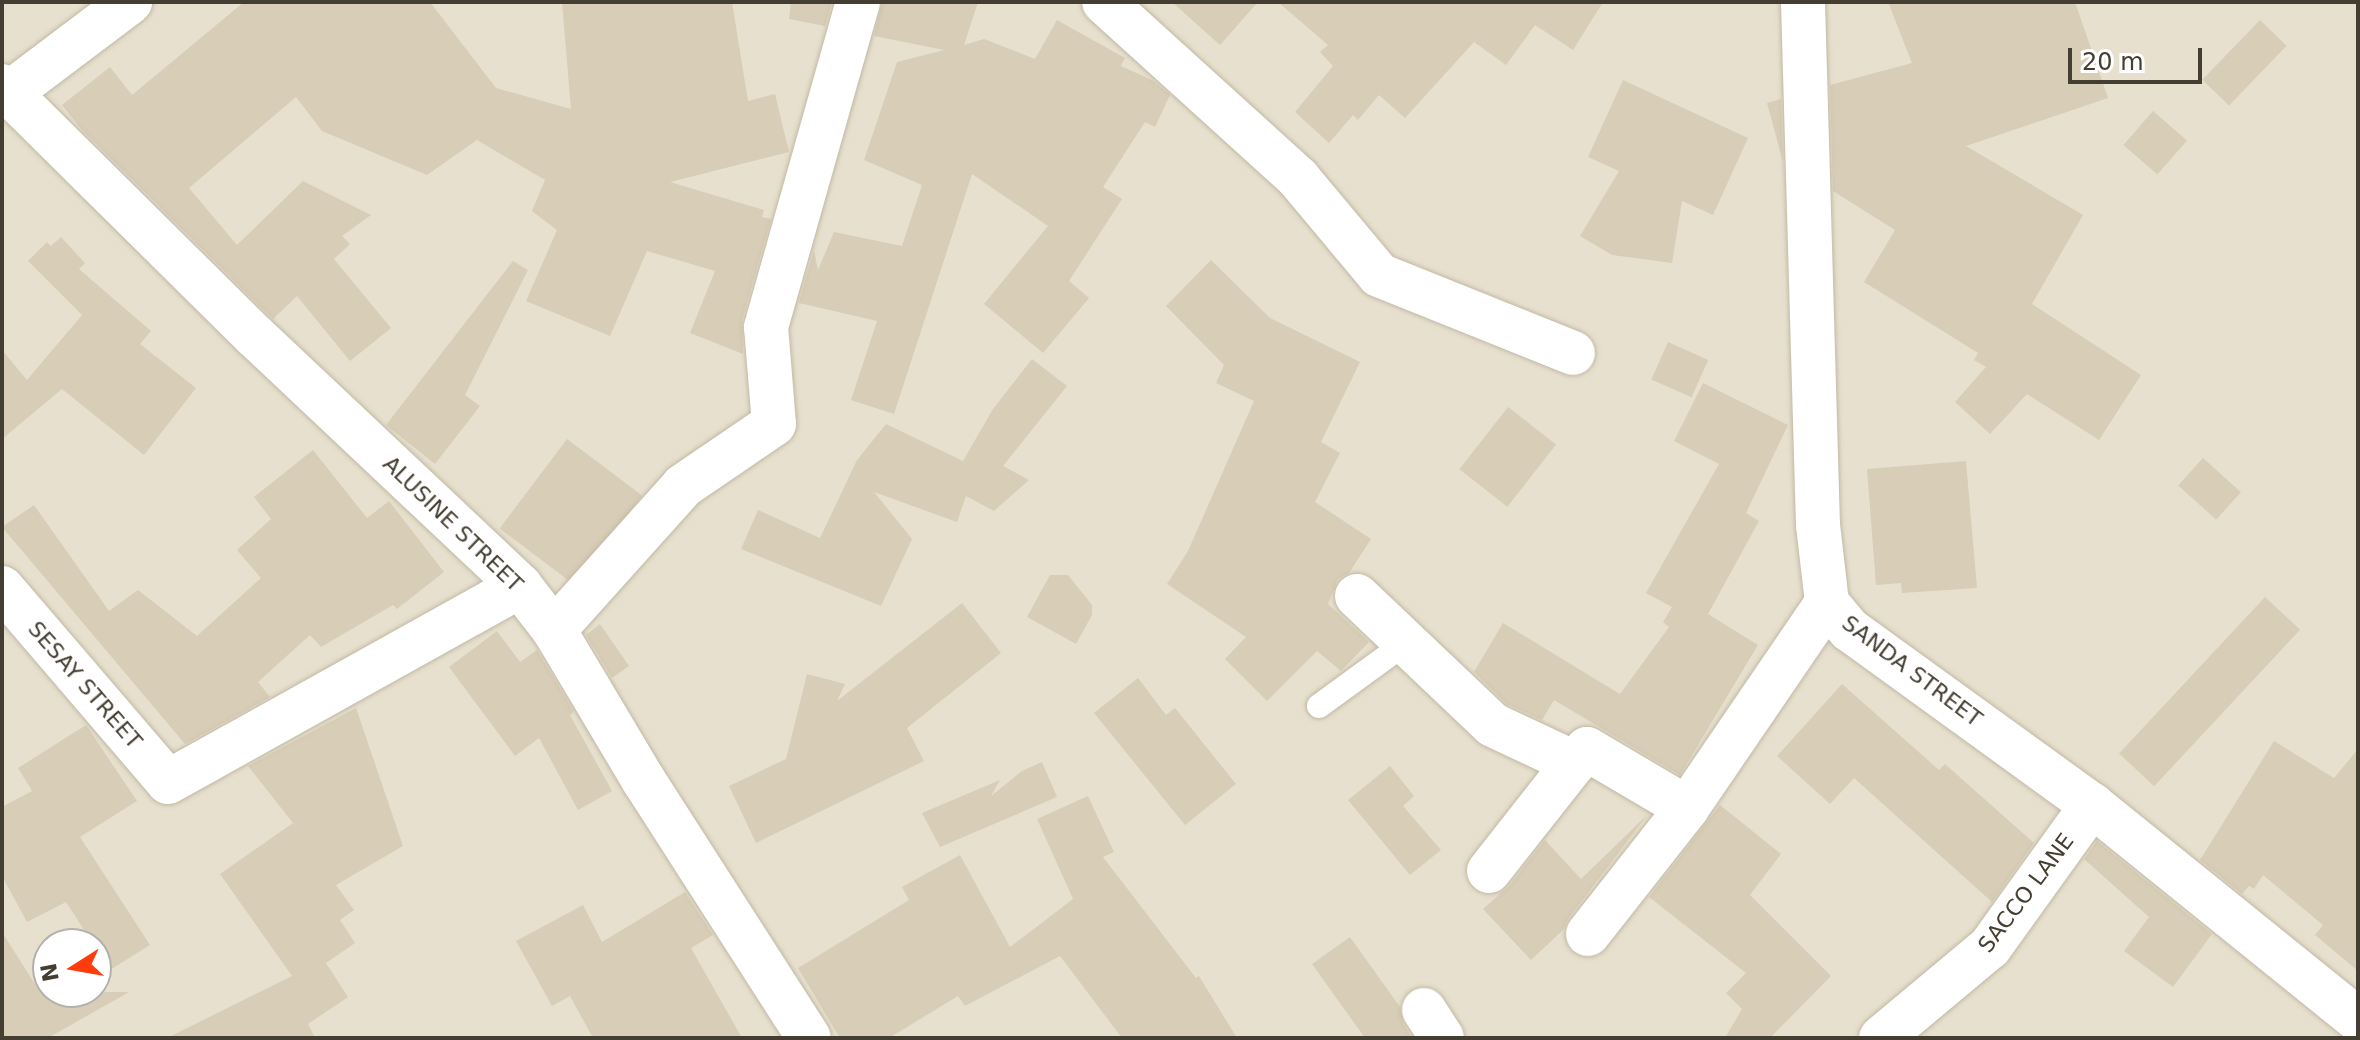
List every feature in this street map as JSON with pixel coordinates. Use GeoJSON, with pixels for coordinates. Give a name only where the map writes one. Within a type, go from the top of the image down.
{"type":"FeatureCollection","features":[{"type":"Feature","properties":{"kind":"street"},"geometry":{"type":"LineString","coordinates":[[5,90],[130,2]]}},
{"type":"Feature","properties":{"kind":"street"},"geometry":{"type":"LineString","coordinates":[[554,630],[683,486],[774,424],[766,327],[858,2]]}},
{"type":"Feature","properties":{"kind":"street"},"geometry":{"type":"LineString","coordinates":[[1104,2],[1298,178],[1379,275],[1573,353]]}},
{"type":"Feature","properties":{"kind":"street","name":"SANDA STREET"},"geometry":{"type":"LineString","coordinates":[[1803,2],[1818,525],[1827,603],[1850,630],[2092,805],[2358,1020]]}},
{"type":"Feature","properties":{"kind":"street","name":"ALUSINE STREET"},"geometry":{"type":"LineString","coordinates":[[5,90],[267,348],[520,586],[554,630],[644,781],[809,1038]]}},
{"type":"Feature","properties":{"kind":"street","name":"SESAY STREET"},"geometry":{"type":"LineString","coordinates":[[2,588],[168,782],[520,586]]}},
{"type":"Feature","properties":{"kind":"street"},"geometry":{"type":"LineString","coordinates":[[1357,596],[1408,641],[1493,725],[1574,763]]}},
{"type":"Feature","properties":{"kind":"street"},"geometry":{"type":"LineString","coordinates":[[1588,934],[1687,808],[1827,603]]}},
{"type":"Feature","properties":{"kind":"street"},"geometry":{"type":"LineString","coordinates":[[1489,871],[1587,749],[1687,808]]}},
{"type":"Feature","properties":{"kind":"street","name":"SACCO LANE"},"geometry":{"type":"LineString","coordinates":[[1881,1038],[1990,947],[2092,805]]}},
{"type":"Feature","properties":{"kind":"lane"},"geometry":{"type":"LineString","coordinates":[[1319,706],[1408,641]]}},
{"type":"Feature","properties":{"kind":"shaded area"},"geometry":{"type":"Polygon","coordinates":[[[2,2],[2358,2],[2358,1038],[2,1038],[2,2]]]}},
{"type":"Feature","properties":{"kind":"building"},"geometry":{"type":"Polygon","coordinates":[[[244,2],[430,2],[496,88],[571,109],[562,2],[732,2],[748,101],[775,94],[789,152],[670,182],[764,210],[762,217],[771,219],[742,320],[743,354],[690,333],[715,271],[647,251],[610,336],[526,301],[557,230],[532,211],[545,180],[477,140],[427,175],[322,131],[296,97],[189,188],[237,245],[303,181],[371,215],[342,236],[350,244],[334,259],[391,328],[350,361],[297,296],[273,319],[82,130],[62,105],[110,67],[132,95],[244,2]]]}},
{"type":"Feature","properties":{"kind":"building"},"geometry":{"type":"Polygon","coordinates":[[[791,2],[832,2],[825,26],[789,19],[791,2]]]}},
{"type":"Feature","properties":{"kind":"building"},"geometry":{"type":"Polygon","coordinates":[[[882,2],[978,2],[964,45],[984,39],[1035,59],[1057,20],[1125,58],[1121,66],[1154,81],[1170,95],[1155,127],[1145,122],[1103,187],[1122,199],[1069,281],[1089,298],[1043,353],[984,304],[1048,226],[972,174],[894,414],[851,400],[877,321],[799,303],[814,250],[818,270],[834,232],[902,246],[922,185],[864,160],[897,62],[944,50],[874,36],[882,2]]]}},
{"type":"Feature","properties":{"kind":"building"},"geometry":{"type":"Polygon","coordinates":[[[1172,2],[1258,2],[1220,45],[1172,2]]]}},
{"type":"Feature","properties":{"kind":"building"},"geometry":{"type":"Polygon","coordinates":[[[1278,2],[1603,2],[1573,50],[1535,25],[1506,65],[1474,42],[1405,118],[1379,95],[1358,120],[1353,115],[1329,143],[1295,112],[1333,66],[1320,52],[1328,45],[1278,2]]]}},
{"type":"Feature","properties":{"kind":"building"},"geometry":{"type":"Polygon","coordinates":[[[1888,2],[2075,2],[2108,98],[1966,146],[2083,215],[2032,304],[2141,375],[2099,440],[2027,394],[1990,434],[1955,402],[1986,367],[1974,360],[1978,353],[1864,282],[1895,230],[1833,191],[1830,85],[1912,63],[1888,2]]]}},
{"type":"Feature","properties":{"kind":"building"},"geometry":{"type":"Polygon","coordinates":[[[2260,20],[2287,46],[2229,105],[2202,80],[2260,20]]]}},
{"type":"Feature","properties":{"kind":"building"},"geometry":{"type":"Polygon","coordinates":[[[1623,80],[1748,138],[1713,215],[1682,201],[1672,263],[1612,255],[1580,236],[1619,171],[1588,157],[1623,80]]]}},
{"type":"Feature","properties":{"kind":"building"},"geometry":{"type":"Polygon","coordinates":[[[1781,99],[1783,162],[1767,103],[1781,99]]]}},
{"type":"Feature","properties":{"kind":"building"},"geometry":{"type":"Polygon","coordinates":[[[2153,111],[2187,141],[2157,174],[2123,145],[2153,111]]]}},
{"type":"Feature","properties":{"kind":"building"},"geometry":{"type":"Polygon","coordinates":[[[61,237],[85,263],[79,269],[151,331],[140,344],[196,388],[144,455],[62,389],[2,439],[2,350],[27,380],[82,315],[28,261],[47,242],[51,246],[61,237]]]}},
{"type":"Feature","properties":{"kind":"building"},"geometry":{"type":"Polygon","coordinates":[[[1211,260],[1270,318],[1360,362],[1321,442],[1340,453],[1315,502],[1371,539],[1349,573],[1338,579],[1328,604],[1369,642],[1341,671],[1317,651],[1267,701],[1225,659],[1246,637],[1167,584],[1188,551],[1254,401],[1216,383],[1224,365],[1166,306],[1211,260]]]}},
{"type":"Feature","properties":{"kind":"building"},"geometry":{"type":"Polygon","coordinates":[[[513,261],[528,270],[465,395],[480,406],[435,464],[386,425],[513,261]]]}},
{"type":"Feature","properties":{"kind":"building"},"geometry":{"type":"Polygon","coordinates":[[[1668,342],[1708,360],[1692,397],[1651,379],[1668,342]]]}},
{"type":"Feature","properties":{"kind":"building"},"geometry":{"type":"Polygon","coordinates":[[[1032,359],[1067,386],[1003,466],[1029,480],[994,511],[966,496],[957,522],[874,492],[912,539],[881,606],[741,549],[758,510],[820,538],[857,460],[886,424],[963,461],[993,409],[1032,359]]]}},
{"type":"Feature","properties":{"kind":"building"},"geometry":{"type":"Polygon","coordinates":[[[1703,383],[1788,425],[1746,513],[1759,521],[1708,614],[1758,645],[1680,775],[1554,700],[1542,720],[1507,704],[1474,672],[1503,623],[1620,694],[1669,627],[1663,622],[1672,607],[1646,593],[1719,464],[1674,441],[1703,383]]]}},
{"type":"Feature","properties":{"kind":"building"},"geometry":{"type":"Polygon","coordinates":[[[1508,407],[1556,445],[1507,507],[1459,469],[1508,407]]]}},
{"type":"Feature","properties":{"kind":"building"},"geometry":{"type":"Polygon","coordinates":[[[567,439],[642,496],[575,585],[500,528],[567,439]]]}},
{"type":"Feature","properties":{"kind":"building"},"geometry":{"type":"Polygon","coordinates":[[[313,450],[367,518],[389,501],[444,572],[397,609],[393,605],[321,647],[310,635],[258,682],[270,697],[185,744],[2,527],[34,505],[109,611],[138,590],[197,636],[261,578],[237,550],[271,519],[254,497],[313,450]]]}},
{"type":"Feature","properties":{"kind":"building"},"geometry":{"type":"Polygon","coordinates":[[[2203,458],[2241,492],[2216,520],[2178,485],[2203,458]]]}},
{"type":"Feature","properties":{"kind":"building"},"geometry":{"type":"Polygon","coordinates":[[[1966,461],[1977,588],[1902,593],[1901,583],[1876,585],[1867,469],[1966,461]]]}},
{"type":"Feature","properties":{"kind":"building"},"geometry":{"type":"Polygon","coordinates":[[[1050,575],[1068,575],[1092,605],[1092,615],[1076,644],[1027,617],[1050,575]]]}},
{"type":"Feature","properties":{"kind":"building"},"geometry":{"type":"Polygon","coordinates":[[[2265,597],[2300,630],[2154,786],[2119,754],[2265,597]]]}},
{"type":"Feature","properties":{"kind":"building"},"geometry":{"type":"Polygon","coordinates":[[[962,603],[1001,653],[907,728],[924,761],[756,843],[729,786],[786,759],[807,674],[845,684],[837,701],[962,603]]]}},
{"type":"Feature","properties":{"kind":"building"},"geometry":{"type":"Polygon","coordinates":[[[600,624],[629,666],[612,678],[586,635],[600,624]]]}},
{"type":"Feature","properties":{"kind":"building"},"geometry":{"type":"Polygon","coordinates":[[[497,631],[520,662],[537,650],[574,712],[570,715],[612,791],[578,810],[539,738],[515,756],[449,667],[497,631]]]}},
{"type":"Feature","properties":{"kind":"building"},"geometry":{"type":"Polygon","coordinates":[[[1138,678],[1166,715],[1175,708],[1236,784],[1185,825],[1094,713],[1138,678]]]}},
{"type":"Feature","properties":{"kind":"building"},"geometry":{"type":"Polygon","coordinates":[[[1842,684],[1939,770],[1945,764],[2034,843],[1992,902],[1854,778],[1830,804],[1777,756],[1842,684]]]}},
{"type":"Feature","properties":{"kind":"building"},"geometry":{"type":"Polygon","coordinates":[[[356,708],[403,846],[336,885],[354,910],[340,920],[355,943],[326,963],[348,997],[308,1024],[315,1038],[167,1038],[292,976],[220,874],[293,823],[248,766],[356,708]]]}},
{"type":"Feature","properties":{"kind":"building"},"geometry":{"type":"Polygon","coordinates":[[[86,725],[137,801],[80,837],[150,945],[112,969],[112,928],[83,928],[66,902],[27,922],[2,876],[2,807],[32,791],[18,768],[86,725]]]}},
{"type":"Feature","properties":{"kind":"building"},"geometry":{"type":"Polygon","coordinates":[[[2274,741],[2334,778],[2358,749],[2358,971],[2315,935],[2323,925],[2263,875],[2254,889],[2249,886],[2242,894],[2200,860],[2274,741]]]}},
{"type":"Feature","properties":{"kind":"building"},"geometry":{"type":"Polygon","coordinates":[[[1042,762],[1057,797],[940,847],[922,813],[1000,780],[991,796],[1022,771],[1042,762]]]}},
{"type":"Feature","properties":{"kind":"building"},"geometry":{"type":"Polygon","coordinates":[[[1390,766],[1414,796],[1403,806],[1441,850],[1410,875],[1348,800],[1390,766]]]}},
{"type":"Feature","properties":{"kind":"building"},"geometry":{"type":"Polygon","coordinates":[[[1088,796],[1114,852],[1103,857],[1196,978],[1199,976],[1237,1038],[1122,1038],[1060,956],[965,1006],[958,996],[889,1038],[840,1038],[798,968],[909,900],[902,887],[960,855],[1010,947],[1073,899],[1037,819],[1088,796]]]}},
{"type":"Feature","properties":{"kind":"building"},"geometry":{"type":"Polygon","coordinates":[[[1720,805],[1781,854],[1750,895],[1831,976],[1770,1038],[1725,1038],[1742,1009],[1726,993],[1746,973],[1649,897],[1720,805]]]}},
{"type":"Feature","properties":{"kind":"building"},"geometry":{"type":"Polygon","coordinates":[[[1648,814],[1568,919],[1563,930],[1531,960],[1483,909],[1509,886],[1545,840],[1581,879],[1648,814]]]}},
{"type":"Feature","properties":{"kind":"building"},"geometry":{"type":"Polygon","coordinates":[[[2097,841],[2212,934],[2173,987],[2124,951],[2149,917],[2084,859],[2097,841]]]}},
{"type":"Feature","properties":{"kind":"building"},"geometry":{"type":"Polygon","coordinates":[[[685,892],[713,935],[691,948],[742,1038],[593,1038],[570,996],[552,1006],[516,941],[583,905],[602,942],[685,892]]]}},
{"type":"Feature","properties":{"kind":"building"},"geometry":{"type":"Polygon","coordinates":[[[2,932],[32,979],[32,1008],[101,1008],[48,1038],[2,1038],[2,932]]]}},
{"type":"Feature","properties":{"kind":"building"},"geometry":{"type":"Polygon","coordinates":[[[1350,937],[1400,1007],[1403,1023],[1412,1038],[1365,1038],[1312,964],[1350,937]]]}},
{"type":"Feature","properties":{"kind":"building"},"geometry":{"type":"Polygon","coordinates":[[[112,992],[129,992],[112,1002],[112,992]]]}}]}
